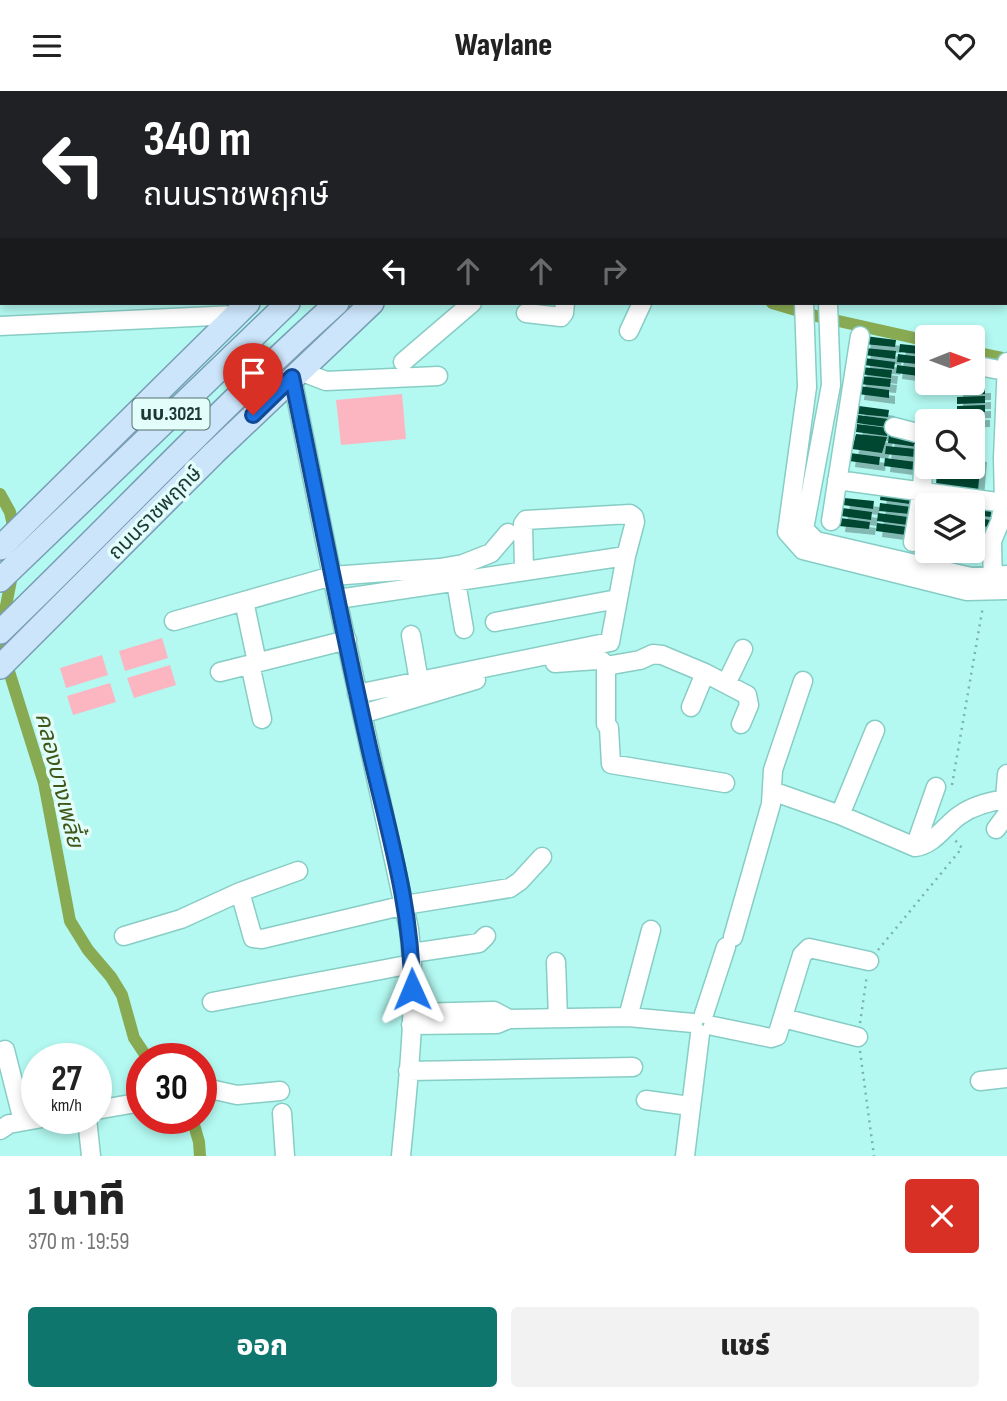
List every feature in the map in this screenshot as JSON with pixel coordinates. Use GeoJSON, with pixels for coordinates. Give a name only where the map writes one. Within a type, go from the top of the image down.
{"type":"FeatureCollection","features":[{"type":"Feature","properties":{"kind":"main road","name":"นบ.3021"},"geometry":{"type":"LineString","coordinates":[[0,580],[53,526],[286,305]]}},
{"type":"Feature","properties":{"kind":"main road","name":"ถนนราชพฤกษ์"},"geometry":{"type":"LineString","coordinates":[[0,632],[182,450],[335,305]]}},
{"type":"Feature","properties":{"kind":"main road","name":"ถนนราชพฤกษ์"},"geometry":{"type":"LineString","coordinates":[[0,667],[214,453],[370,305]]}},
{"type":"Feature","properties":{"kind":"main road","name":"นบ.3021"},"geometry":{"type":"LineString","coordinates":[[0,548],[241,309]]}},
{"type":"Feature","properties":{"kind":"street"},"geometry":{"type":"LineString","coordinates":[[403,362],[470,305]]}},
{"type":"Feature","properties":{"kind":"street"},"geometry":{"type":"LineString","coordinates":[[526,313],[561,317],[565,305]]}},
{"type":"Feature","properties":{"kind":"street"},"geometry":{"type":"LineString","coordinates":[[629,331],[641,305]]}},
{"type":"Feature","properties":{"kind":"street"},"geometry":{"type":"LineString","coordinates":[[804,305],[807,387],[787,533],[803,550],[967,591],[997,587]]}},
{"type":"Feature","properties":{"kind":"street"},"geometry":{"type":"LineString","coordinates":[[828,305],[831,385],[804,529],[816,541],[971,577],[997,587]]}},
{"type":"Feature","properties":{"kind":"street"},"geometry":{"type":"LineString","coordinates":[[0,326],[145,311],[241,309]]}},
{"type":"Feature","properties":{"kind":"street"},"geometry":{"type":"LineString","coordinates":[[831,521],[860,336]]}},
{"type":"Feature","properties":{"kind":"street"},"geometry":{"type":"LineString","coordinates":[[985,366],[1006,368],[1004,503],[997,587]]}},
{"type":"Feature","properties":{"kind":"street"},"geometry":{"type":"LineString","coordinates":[[401,1156],[412,1019],[412,959],[405,905],[332,576],[296,374],[326,381],[438,376]]}},
{"type":"Feature","properties":{"kind":"street"},"geometry":{"type":"LineString","coordinates":[[894,428],[925,435],[922,490],[913,542]]}},
{"type":"Feature","properties":{"kind":"street"},"geometry":{"type":"LineString","coordinates":[[837,479],[1004,503]]}},
{"type":"Feature","properties":{"kind":"street"},"geometry":{"type":"LineString","coordinates":[[357,694],[610,642],[634,517],[630,514],[526,520],[523,524],[524,571]]}},
{"type":"Feature","properties":{"kind":"street"},"geometry":{"type":"LineString","coordinates":[[174,621],[332,576],[463,564],[491,553],[508,533]]}},
{"type":"Feature","properties":{"kind":"street"},"geometry":{"type":"LineString","coordinates":[[338,599],[626,556]]}},
{"type":"Feature","properties":{"kind":"street"},"geometry":{"type":"LineString","coordinates":[[456,582],[464,629]]}},
{"type":"Feature","properties":{"kind":"street"},"geometry":{"type":"LineString","coordinates":[[495,622],[617,599]]}},
{"type":"Feature","properties":{"kind":"street"},"geometry":{"type":"LineString","coordinates":[[243,601],[262,719]]}},
{"type":"Feature","properties":{"kind":"street"},"geometry":{"type":"LineString","coordinates":[[411,635],[419,681]]}},
{"type":"Feature","properties":{"kind":"street"},"geometry":{"type":"LineString","coordinates":[[220,672],[253,659],[346,640]]}},
{"type":"Feature","properties":{"kind":"street"},"geometry":{"type":"LineString","coordinates":[[726,684],[743,649]]}},
{"type":"Feature","properties":{"kind":"street"},"geometry":{"type":"LineString","coordinates":[[606,666],[640,660],[653,654],[662,655],[705,673],[747,695],[749,705],[741,724]]}},
{"type":"Feature","properties":{"kind":"street"},"geometry":{"type":"LineString","coordinates":[[362,714],[433,692],[552,664],[602,660],[606,666],[606,724],[610,728],[611,764],[725,783]]}},
{"type":"Feature","properties":{"kind":"street"},"geometry":{"type":"LineString","coordinates":[[691,707],[705,673]]}},
{"type":"Feature","properties":{"kind":"street"},"geometry":{"type":"LineString","coordinates":[[685,1156],[703,1024],[771,804],[773,770],[803,681]]}},
{"type":"Feature","properties":{"kind":"street"},"geometry":{"type":"LineString","coordinates":[[840,815],[875,730]]}},
{"type":"Feature","properties":{"kind":"street"},"geometry":{"type":"LineString","coordinates":[[996,829],[1006,804],[1007,774]]}},
{"type":"Feature","properties":{"kind":"street"},"geometry":{"type":"LineString","coordinates":[[915,847],[944,788]]}},
{"type":"Feature","properties":{"kind":"street"},"geometry":{"type":"LineString","coordinates":[[772,791],[840,815],[915,847],[928,844],[959,815],[970,809],[1006,804]]}},
{"type":"Feature","properties":{"kind":"street"},"geometry":{"type":"LineString","coordinates":[[240,892],[253,938],[257,939],[405,905],[510,888],[542,857]]}},
{"type":"Feature","properties":{"kind":"street"},"geometry":{"type":"LineString","coordinates":[[124,936],[181,919],[240,892],[298,871]]}},
{"type":"Feature","properties":{"kind":"street"},"geometry":{"type":"LineString","coordinates":[[628,1017],[651,930]]}},
{"type":"Feature","properties":{"kind":"street"},"geometry":{"type":"LineString","coordinates":[[212,1002],[479,943],[486,936]]}},
{"type":"Feature","properties":{"kind":"street"},"geometry":{"type":"LineString","coordinates":[[412,1019],[497,1024],[509,1019],[628,1017],[703,1024],[771,1038],[779,1032],[804,950],[814,948],[869,961]]}},
{"type":"Feature","properties":{"kind":"street"},"geometry":{"type":"LineString","coordinates":[[556,962],[558,1017]]}},
{"type":"Feature","properties":{"kind":"street"},"geometry":{"type":"LineString","coordinates":[[783,1018],[858,1037]]}},
{"type":"Feature","properties":{"kind":"street"},"geometry":{"type":"LineString","coordinates":[[5,1050],[21,1111]]}},
{"type":"Feature","properties":{"kind":"street"},"geometry":{"type":"LineString","coordinates":[[408,1071],[633,1067]]}},
{"type":"Feature","properties":{"kind":"street"},"geometry":{"type":"LineString","coordinates":[[980,1080],[1007,1078]]}},
{"type":"Feature","properties":{"kind":"street"},"geometry":{"type":"LineString","coordinates":[[217,1091],[237,1095],[280,1091]]}},
{"type":"Feature","properties":{"kind":"street"},"geometry":{"type":"LineString","coordinates":[[646,1100],[690,1106]]}},
{"type":"Feature","properties":{"kind":"street"},"geometry":{"type":"LineString","coordinates":[[282,1113],[285,1156]]}},
{"type":"Feature","properties":{"kind":"street"},"geometry":{"type":"LineString","coordinates":[[0,1130],[9,1124],[21,1121]]}},
{"type":"Feature","properties":{"kind":"street"},"geometry":{"type":"LineString","coordinates":[[88,1134],[91,1156]]}},
{"type":"Feature","properties":{"kind":"path"},"geometry":{"type":"LineString","coordinates":[[944,788],[997,587]]}},
{"type":"Feature","properties":{"kind":"path"},"geometry":{"type":"LineString","coordinates":[[874,1156],[858,1037],[869,961],[962,848],[944,829]]}},
{"type":"Feature","properties":{"kind":"shaded area"},"geometry":{"type":"Polygon","coordinates":[[[402,394],[406,439],[341,445],[336,400],[402,394]]]}},
{"type":"Feature","properties":{"kind":"shaded area"},"geometry":{"type":"Polygon","coordinates":[[[162,638],[168,658],[125,671],[119,651],[162,638]]]}},
{"type":"Feature","properties":{"kind":"shaded area"},"geometry":{"type":"Polygon","coordinates":[[[102,655],[108,675],[66,688],[60,668],[102,655]]]}},
{"type":"Feature","properties":{"kind":"shaded area"},"geometry":{"type":"Polygon","coordinates":[[[170,665],[176,685],[134,698],[127,678],[170,665]]]}},
{"type":"Feature","properties":{"kind":"shaded area"},"geometry":{"type":"Polygon","coordinates":[[[110,683],[116,702],[73,715],[67,696],[110,683]]]}},
{"type":"Feature","properties":{"kind":"building"},"geometry":{"type":"Polygon","coordinates":[[[865,336],[896,340],[895,347],[864,344],[865,336]]]}},
{"type":"Feature","properties":{"kind":"building"},"geometry":{"type":"Polygon","coordinates":[[[900,344],[915,346],[915,354],[899,352],[900,344]]]}},
{"type":"Feature","properties":{"kind":"building"},"geometry":{"type":"Polygon","coordinates":[[[865,348],[896,351],[895,359],[864,355],[865,348]]]}},
{"type":"Feature","properties":{"kind":"building"},"geometry":{"type":"Polygon","coordinates":[[[898,354],[915,356],[915,364],[897,362],[898,354]]]}},
{"type":"Feature","properties":{"kind":"building"},"geometry":{"type":"Polygon","coordinates":[[[864,358],[895,362],[894,369],[864,365],[864,358]]]}},
{"type":"Feature","properties":{"kind":"building"},"geometry":{"type":"Polygon","coordinates":[[[897,365],[915,367],[915,376],[896,373],[897,365]]]}},
{"type":"Feature","properties":{"kind":"building"},"geometry":{"type":"Polygon","coordinates":[[[861,367],[892,370],[891,378],[860,374],[861,367]]]}},
{"type":"Feature","properties":{"kind":"building"},"geometry":{"type":"Polygon","coordinates":[[[860,376],[891,379],[890,387],[859,384],[860,376]]]}},
{"type":"Feature","properties":{"kind":"building"},"geometry":{"type":"Polygon","coordinates":[[[859,386],[889,390],[889,398],[858,394],[859,386]]]}},
{"type":"Feature","properties":{"kind":"building"},"geometry":{"type":"Polygon","coordinates":[[[985,396],[985,403],[957,404],[957,397],[985,396]]]}},
{"type":"Feature","properties":{"kind":"building"},"geometry":{"type":"Polygon","coordinates":[[[985,405],[985,409],[957,409],[957,406],[985,405]]]}},
{"type":"Feature","properties":{"kind":"building"},"geometry":{"type":"Polygon","coordinates":[[[859,406],[889,410],[888,417],[858,414],[859,406]]]}},
{"type":"Feature","properties":{"kind":"building"},"geometry":{"type":"Polygon","coordinates":[[[858,415],[888,419],[887,427],[856,423],[858,415]]]}},
{"type":"Feature","properties":{"kind":"building"},"geometry":{"type":"Polygon","coordinates":[[[857,424],[888,428],[887,436],[856,432],[857,424]]]}},
{"type":"Feature","properties":{"kind":"building"},"geometry":{"type":"Polygon","coordinates":[[[856,434],[887,437],[882,453],[852,449],[856,434]]]}},
{"type":"Feature","properties":{"kind":"building"},"geometry":{"type":"Polygon","coordinates":[[[889,435],[915,438],[915,447],[888,443],[889,435]]]}},
{"type":"Feature","properties":{"kind":"building"},"geometry":{"type":"Polygon","coordinates":[[[886,446],[915,449],[915,457],[885,454],[886,446]]]}},
{"type":"Feature","properties":{"kind":"building"},"geometry":{"type":"Polygon","coordinates":[[[850,453],[880,457],[879,465],[849,461],[850,453]]]}},
{"type":"Feature","properties":{"kind":"building"},"geometry":{"type":"Polygon","coordinates":[[[885,458],[915,462],[915,470],[884,466],[885,458]]]}},
{"type":"Feature","properties":{"kind":"building"},"geometry":{"type":"Polygon","coordinates":[[[936,479],[979,479],[978,491],[936,487],[936,479]]]}},
{"type":"Feature","properties":{"kind":"building"},"geometry":{"type":"Polygon","coordinates":[[[881,493],[911,496],[910,504],[880,500],[881,493]]]}},
{"type":"Feature","properties":{"kind":"building"},"geometry":{"type":"Polygon","coordinates":[[[844,498],[874,501],[873,509],[843,505],[844,498]]]}},
{"type":"Feature","properties":{"kind":"building"},"geometry":{"type":"Polygon","coordinates":[[[880,503],[911,507],[910,514],[879,511],[880,503]]]}},
{"type":"Feature","properties":{"kind":"building"},"geometry":{"type":"Polygon","coordinates":[[[842,508],[872,512],[871,520],[841,516],[842,508]]]}},
{"type":"Feature","properties":{"kind":"building"},"geometry":{"type":"Polygon","coordinates":[[[985,508],[992,509],[991,517],[985,516],[985,508]]]}},
{"type":"Feature","properties":{"kind":"building"},"geometry":{"type":"Polygon","coordinates":[[[878,513],[908,517],[907,525],[877,521],[878,513]]]}},
{"type":"Feature","properties":{"kind":"building"},"geometry":{"type":"Polygon","coordinates":[[[840,518],[870,522],[869,529],[839,526],[840,518]]]}},
{"type":"Feature","properties":{"kind":"building"},"geometry":{"type":"Polygon","coordinates":[[[985,519],[990,520],[990,527],[985,526],[985,519]]]}},
{"type":"Feature","properties":{"kind":"building"},"geometry":{"type":"Polygon","coordinates":[[[877,523],[907,527],[906,535],[876,531],[877,523]]]}},
{"type":"Feature","properties":{"kind":"waterway"},"geometry":{"type":"LineString","coordinates":[[779,305],[915,338]]}},
{"type":"Feature","properties":{"kind":"waterway"},"geometry":{"type":"LineString","coordinates":[[985,354],[1007,359]]}},
{"type":"Feature","properties":{"kind":"waterway","name":"คลองบางเพลี้ย"},"geometry":{"type":"LineString","coordinates":[[0,494],[10,512],[15,535]]}},
{"type":"Feature","properties":{"kind":"waterway","name":"คลองบางเพลี้ย"},"geometry":{"type":"LineString","coordinates":[[13,570],[5,611],[2,649],[44,783],[70,921],[122,995],[137,1043]]}},
{"type":"Feature","properties":{"kind":"waterway","name":"คลองบางเพลี้ย"},"geometry":{"type":"LineString","coordinates":[[197,1134],[200,1156]]}},
{"type":"Feature","properties":{"kind":"route"},"geometry":{"type":"LineString","coordinates":[[253,415],[292,377],[357,694],[405,905],[412,953],[412,989]]}}]}
